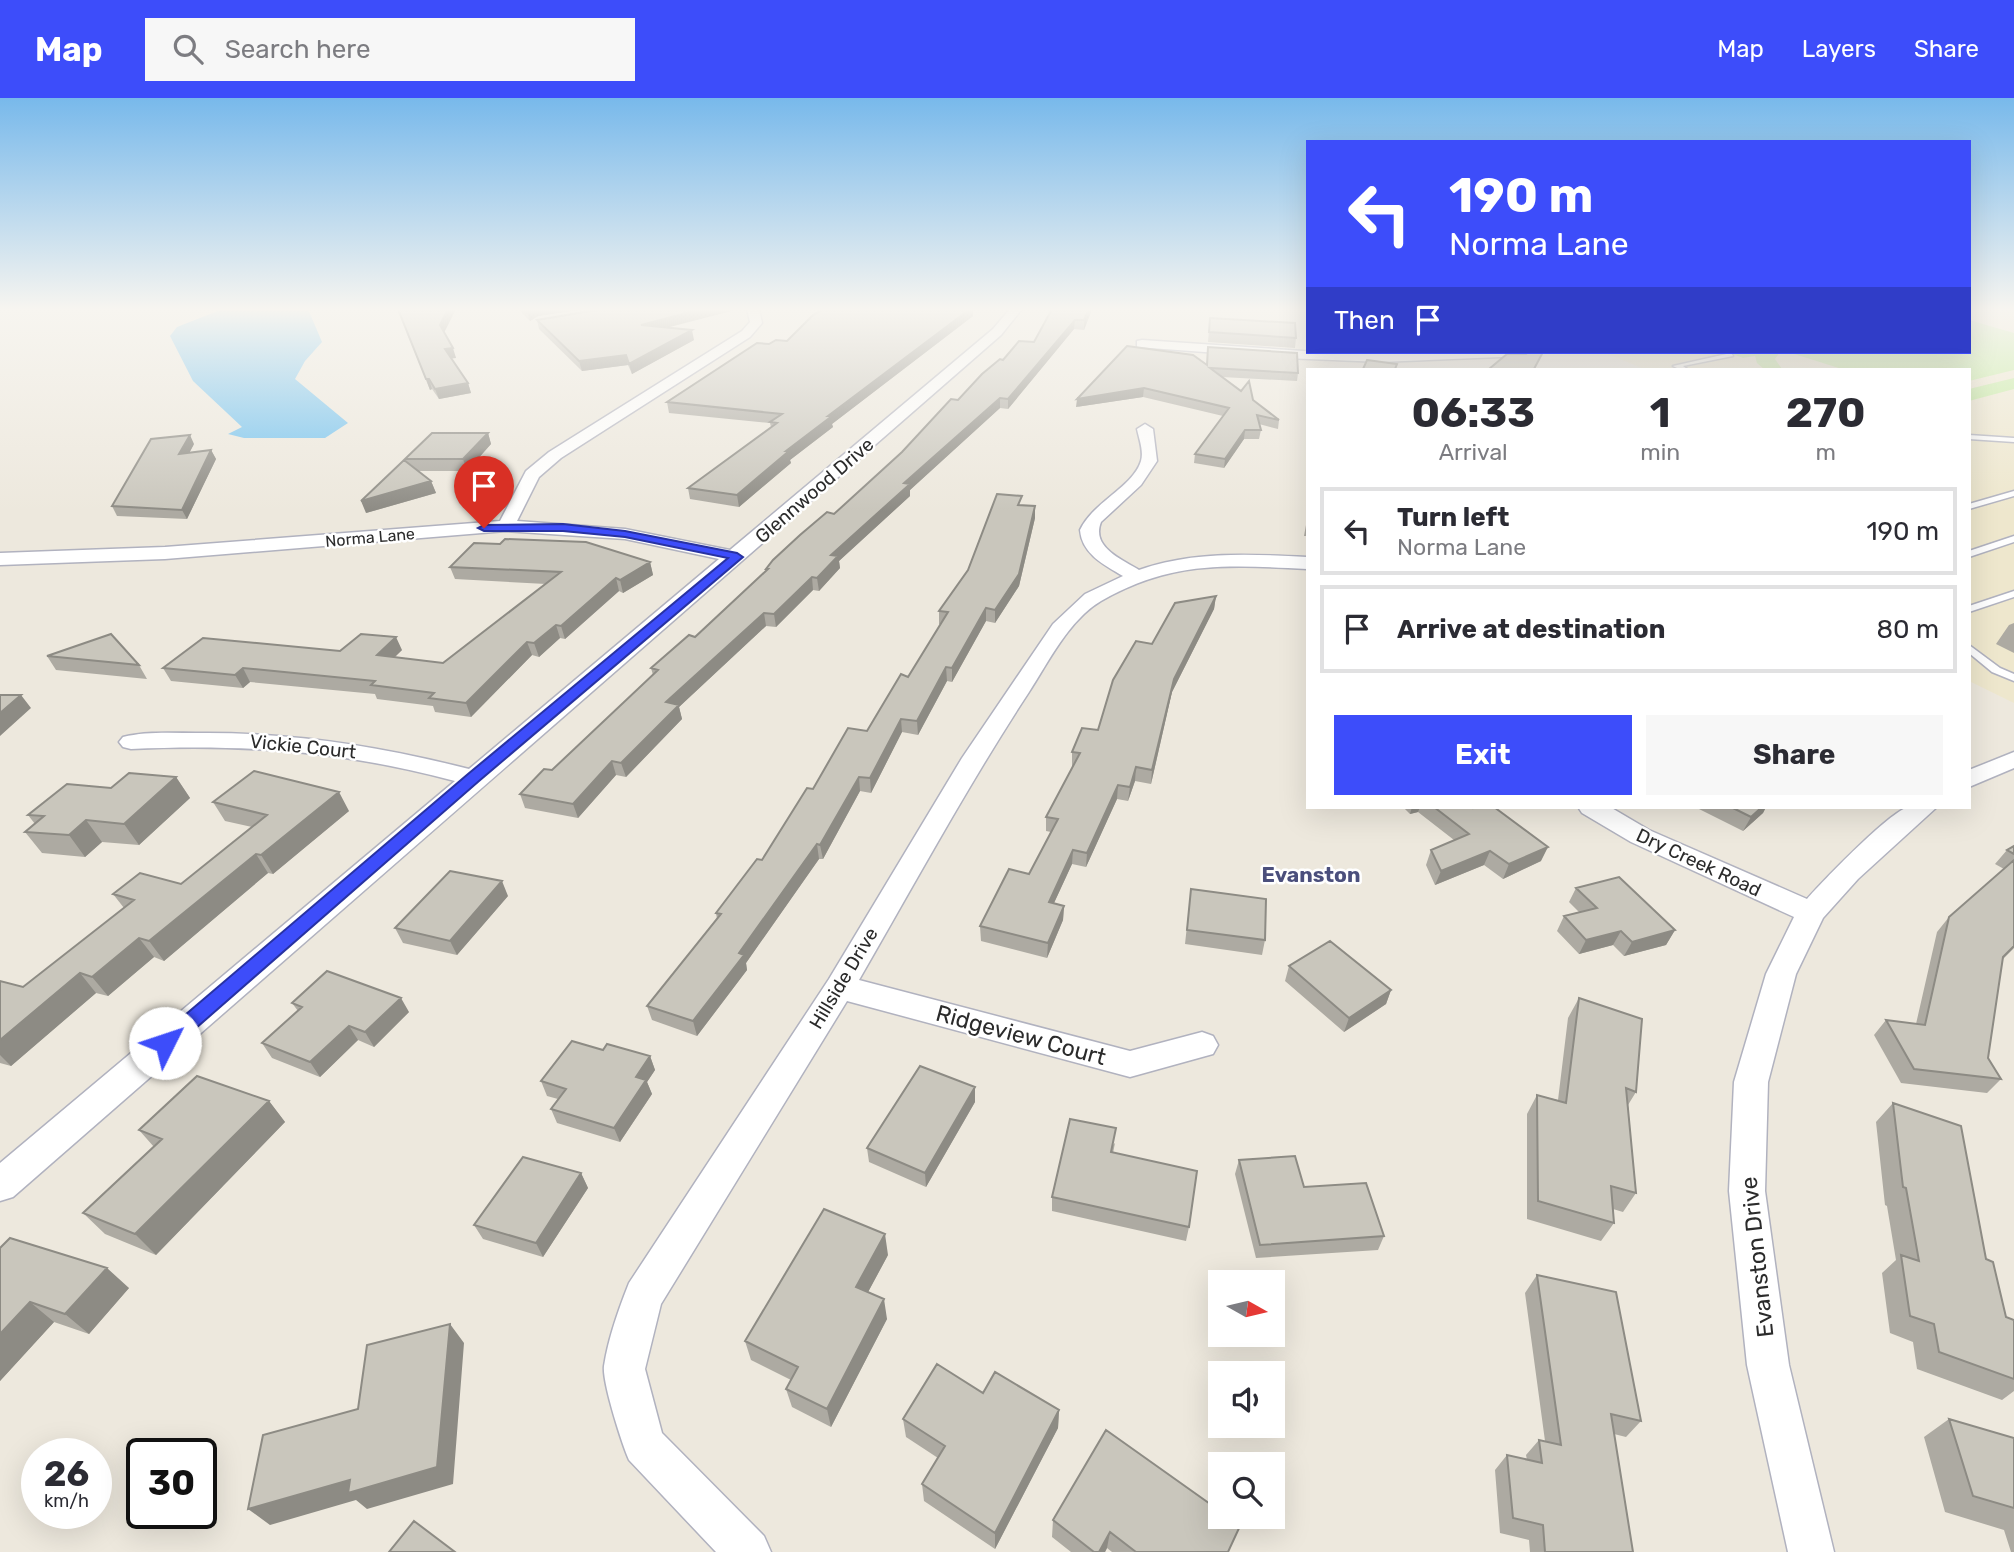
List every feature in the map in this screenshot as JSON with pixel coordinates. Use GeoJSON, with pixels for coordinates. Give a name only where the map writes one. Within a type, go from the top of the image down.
{"type":"FeatureCollection","features":[{"type":"Feature","properties":{"kind":"street"},"geometry":{"type":"LineString","coordinates":[[506,526],[532,475],[555,454],[678,377]]}},
{"type":"Feature","properties":{"kind":"street","name":"Glennwood Drive"},"geometry":{"type":"LineString","coordinates":[[0,1185],[945,377]]}},
{"type":"Feature","properties":{"kind":"street"},"geometry":{"type":"LineString","coordinates":[[1137,577],[1100,552],[1089,538],[1089,526],[1099,511],[1129,490],[1141,476],[1148,463],[1150,451],[1145,429]]}},
{"type":"Feature","properties":{"kind":"street","name":"Norma Lane"},"geometry":{"type":"LineString","coordinates":[[0,559],[164,553],[506,526],[625,534],[737,557]]}},
{"type":"Feature","properties":{"kind":"street","name":"Hillside Drive"},"geometry":{"type":"LineString","coordinates":[[748,1552],[644,1445],[624,1369],[643,1297],[840,987],[974,758],[1060,628],[1092,597],[1171,565],[1231,560],[1306,563]]}},
{"type":"Feature","properties":{"kind":"street","name":"Vickie Court"},"geometry":{"type":"LineString","coordinates":[[131,742],[205,738],[290,742],[369,753],[473,778]]}},
{"type":"Feature","properties":{"kind":"street"},"geometry":{"type":"LineString","coordinates":[[1971,778],[2014,759]]}},
{"type":"Feature","properties":{"kind":"street","name":"Dry Creek Road"},"geometry":{"type":"LineString","coordinates":[[1594,809],[1640,836],[1811,913]]}},
{"type":"Feature","properties":{"kind":"street","name":"Evanston Drive"},"geometry":{"type":"LineString","coordinates":[[1811,1552],[1768,1365],[1747,1191],[1751,1082],[1781,974],[1811,913],[1848,872],[1921,809]]}},
{"type":"Feature","properties":{"kind":"street","name":"Ridgeview Court"},"geometry":{"type":"LineString","coordinates":[[840,987],[1130,1064],[1202,1045]]}},
{"type":"Feature","properties":{"kind":"lane"},"geometry":{"type":"LineString","coordinates":[[1971,438],[2014,440]]}},
{"type":"Feature","properties":{"kind":"lane"},"geometry":{"type":"LineString","coordinates":[[1971,506],[2014,493]]}},
{"type":"Feature","properties":{"kind":"lane"},"geometry":{"type":"LineString","coordinates":[[1971,553],[2014,539]]}},
{"type":"Feature","properties":{"kind":"lane"},"geometry":{"type":"LineString","coordinates":[[1971,608],[2014,594]]}},
{"type":"Feature","properties":{"kind":"lane"},"geometry":{"type":"LineString","coordinates":[[1971,650],[1996,670],[2014,678]]}},
{"type":"Feature","properties":{"kind":"shaded area"},"geometry":{"type":"Polygon","coordinates":[[[1971,377],[2014,377],[2014,703],[1971,682],[1971,377]]]}},
{"type":"Feature","properties":{"kind":"green space"},"geometry":{"type":"Polygon","coordinates":[[[2014,378],[2014,389],[1971,400],[1971,389],[2014,378]]]}},
{"type":"Feature","properties":{"kind":"water"},"geometry":{"type":"Polygon","coordinates":[[[191,377],[296,377],[295,379],[348,423],[325,438],[244,438],[228,434],[242,427],[191,377]]]}},
{"type":"Feature","properties":{"kind":"building"},"geometry":{"type":"Polygon","coordinates":[[[425,377],[464,377],[468,383],[435,389],[429,379],[425,377]]]}},
{"type":"Feature","properties":{"kind":"building"},"geometry":{"type":"Polygon","coordinates":[[[705,377],[880,377],[828,416],[832,416],[786,451],[789,451],[737,495],[688,488],[777,423],[770,422],[782,414],[667,402],[705,377]]]}},
{"type":"Feature","properties":{"kind":"building"},"geometry":{"type":"Polygon","coordinates":[[[979,377],[1027,377],[1008,399],[1000,398],[904,483],[910,484],[831,555],[838,556],[817,578],[812,577],[774,614],[764,613],[666,702],[679,705],[621,763],[612,761],[573,804],[520,794],[544,769],[552,770],[658,670],[651,668],[689,635],[695,637],[800,535],[827,512],[834,514],[902,452],[951,399],[958,400],[979,377]]]}},
{"type":"Feature","properties":{"kind":"building"},"geometry":{"type":"Polygon","coordinates":[[[1098,377],[1222,377],[1241,391],[1249,381],[1253,400],[1279,420],[1257,415],[1261,430],[1245,430],[1225,459],[1195,454],[1229,408],[1144,388],[1077,399],[1098,377]]]}},
{"type":"Feature","properties":{"kind":"building"},"geometry":{"type":"Polygon","coordinates":[[[432,433],[488,433],[463,459],[405,459],[432,433]]]}},
{"type":"Feature","properties":{"kind":"building"},"geometry":{"type":"Polygon","coordinates":[[[190,435],[179,454],[211,450],[182,510],[112,506],[151,439],[190,435]]]}},
{"type":"Feature","properties":{"kind":"building"},"geometry":{"type":"Polygon","coordinates":[[[404,460],[431,481],[361,501],[404,460]]]}},
{"type":"Feature","properties":{"kind":"building"},"geometry":{"type":"Polygon","coordinates":[[[997,494],[1022,496],[1018,505],[1035,506],[1019,574],[995,610],[986,608],[952,668],[946,667],[917,721],[901,719],[870,778],[859,777],[820,845],[817,844],[739,953],[744,955],[693,1021],[647,1006],[721,914],[716,913],[757,859],[762,860],[807,788],[813,789],[848,728],[867,731],[901,674],[908,677],[948,612],[939,611],[968,570],[997,494]]]}},
{"type":"Feature","properties":{"kind":"building"},"geometry":{"type":"Polygon","coordinates":[[[505,539],[586,542],[650,562],[620,580],[616,578],[561,626],[556,625],[534,643],[527,642],[466,703],[429,698],[434,693],[371,685],[375,681],[243,668],[235,675],[163,668],[203,638],[340,651],[361,634],[396,637],[377,655],[443,663],[561,572],[450,567],[474,543],[500,544],[505,539]]]}},
{"type":"Feature","properties":{"kind":"building"},"geometry":{"type":"Polygon","coordinates":[[[1216,596],[1174,679],[1152,770],[1136,767],[1130,787],[1118,785],[1087,853],[1073,850],[1049,902],[1064,906],[1048,943],[980,926],[1009,869],[1029,874],[1058,819],[1046,817],[1080,753],[1072,752],[1082,728],[1098,730],[1113,680],[1136,641],[1152,644],[1175,603],[1216,596]]]}},
{"type":"Feature","properties":{"kind":"building"},"geometry":{"type":"Polygon","coordinates":[[[111,634],[139,665],[47,656],[111,634]]]}},
{"type":"Feature","properties":{"kind":"building"},"geometry":{"type":"Polygon","coordinates":[[[0,695],[21,695],[0,713],[0,695]]]}},
{"type":"Feature","properties":{"kind":"building"},"geometry":{"type":"Polygon","coordinates":[[[254,771],[339,792],[261,855],[256,854],[149,941],[139,938],[92,977],[80,973],[0,1040],[0,981],[23,987],[134,900],[113,894],[140,873],[181,884],[267,815],[213,802],[254,771]]]}},
{"type":"Feature","properties":{"kind":"building"},"geometry":{"type":"Polygon","coordinates":[[[129,773],[176,777],[124,824],[86,820],[69,835],[25,832],[44,816],[28,815],[67,784],[111,788],[129,773]]]}},
{"type":"Feature","properties":{"kind":"building"},"geometry":{"type":"Polygon","coordinates":[[[1437,809],[1497,809],[1548,847],[1509,864],[1490,851],[1441,871],[1431,850],[1469,834],[1437,809]]]}},
{"type":"Feature","properties":{"kind":"building"},"geometry":{"type":"Polygon","coordinates":[[[1735,809],[1760,809],[1751,817],[1735,809]]]}},
{"type":"Feature","properties":{"kind":"building"},"geometry":{"type":"Polygon","coordinates":[[[2014,860],[2014,946],[2003,957],[1988,1058],[2001,1079],[1914,1069],[1886,1020],[1925,1025],[1949,917],[2014,860]]]}},
{"type":"Feature","properties":{"kind":"building"},"geometry":{"type":"Polygon","coordinates":[[[450,871],[502,881],[450,941],[395,928],[450,871]]]}},
{"type":"Feature","properties":{"kind":"building"},"geometry":{"type":"Polygon","coordinates":[[[1619,877],[1675,930],[1632,942],[1621,931],[1586,940],[1564,916],[1597,908],[1576,888],[1619,877]]]}},
{"type":"Feature","properties":{"kind":"building"},"geometry":{"type":"Polygon","coordinates":[[[1191,889],[1266,899],[1265,940],[1187,930],[1191,889]]]}},
{"type":"Feature","properties":{"kind":"building"},"geometry":{"type":"Polygon","coordinates":[[[1330,941],[1391,990],[1349,1018],[1289,966],[1330,941]]]}},
{"type":"Feature","properties":{"kind":"building"},"geometry":{"type":"Polygon","coordinates":[[[327,971],[401,998],[365,1032],[349,1026],[310,1062],[262,1043],[302,1007],[292,1003],[327,971]]]}},
{"type":"Feature","properties":{"kind":"building"},"geometry":{"type":"Polygon","coordinates":[[[1579,998],[1642,1019],[1636,1092],[1626,1088],[1636,1193],[1611,1186],[1614,1223],[1538,1201],[1537,1095],[1566,1103],[1579,998]]]}},
{"type":"Feature","properties":{"kind":"building"},"geometry":{"type":"Polygon","coordinates":[[[572,1041],[603,1050],[607,1044],[650,1056],[636,1077],[646,1080],[614,1128],[551,1109],[566,1089],[541,1081],[572,1041]]]}},
{"type":"Feature","properties":{"kind":"building"},"geometry":{"type":"Polygon","coordinates":[[[920,1066],[975,1087],[925,1173],[867,1148],[920,1066]]]}},
{"type":"Feature","properties":{"kind":"building"},"geometry":{"type":"Polygon","coordinates":[[[197,1076],[269,1101],[135,1234],[83,1213],[162,1139],[139,1130],[197,1076]]]}},
{"type":"Feature","properties":{"kind":"building"},"geometry":{"type":"Polygon","coordinates":[[[1893,1103],[1961,1126],[1986,1259],[1993,1262],[2006,1317],[2014,1320],[2014,1379],[1939,1352],[1934,1324],[1910,1316],[1901,1255],[1919,1261],[1906,1188],[1903,1187],[1893,1103]]]}},
{"type":"Feature","properties":{"kind":"building"},"geometry":{"type":"Polygon","coordinates":[[[1070,1119],[1116,1128],[1111,1152],[1197,1171],[1189,1227],[1052,1197],[1070,1119]]]}},
{"type":"Feature","properties":{"kind":"building"},"geometry":{"type":"Polygon","coordinates":[[[1295,1156],[1304,1187],[1366,1183],[1384,1236],[1260,1245],[1239,1160],[1295,1156]]]}},
{"type":"Feature","properties":{"kind":"building"},"geometry":{"type":"Polygon","coordinates":[[[523,1157],[581,1173],[536,1243],[474,1225],[523,1157]]]}},
{"type":"Feature","properties":{"kind":"building"},"geometry":{"type":"Polygon","coordinates":[[[824,1209],[885,1234],[856,1287],[884,1299],[827,1409],[786,1389],[798,1367],[745,1341],[824,1209]]]}},
{"type":"Feature","properties":{"kind":"building"},"geometry":{"type":"Polygon","coordinates":[[[10,1238],[107,1268],[65,1314],[30,1302],[0,1334],[0,1248],[10,1238]]]}},
{"type":"Feature","properties":{"kind":"building"},"geometry":{"type":"Polygon","coordinates":[[[1537,1275],[1616,1292],[1641,1421],[1611,1414],[1633,1552],[1545,1552],[1543,1525],[1513,1518],[1507,1455],[1542,1463],[1539,1440],[1561,1445],[1537,1275]]]}},
{"type":"Feature","properties":{"kind":"building"},"geometry":{"type":"Polygon","coordinates":[[[450,1324],[437,1467],[348,1493],[350,1480],[248,1509],[263,1435],[358,1409],[367,1345],[450,1324]]]}},
{"type":"Feature","properties":{"kind":"building"},"geometry":{"type":"Polygon","coordinates":[[[937,1364],[983,1393],[995,1372],[1059,1410],[995,1533],[922,1484],[945,1446],[903,1419],[937,1364]]]}},
{"type":"Feature","properties":{"kind":"building"},"geometry":{"type":"Polygon","coordinates":[[[1949,1419],[2014,1438],[2014,1508],[1973,1496],[1949,1419]]]}},
{"type":"Feature","properties":{"kind":"building"},"geometry":{"type":"Polygon","coordinates":[[[1106,1430],[1208,1502],[1208,1529],[1239,1529],[1228,1552],[1136,1552],[1110,1532],[1099,1552],[1094,1552],[1053,1520],[1106,1430]]]}},
{"type":"Feature","properties":{"kind":"building"},"geometry":{"type":"Polygon","coordinates":[[[414,1521],[455,1552],[389,1552],[414,1521]]]}},
{"type":"Feature","properties":{"kind":"district","name":"Evanston"},"geometry":{"type":"Point","coordinates":[1311,875]}},
{"type":"Feature","properties":{"kind":"route"},"geometry":{"type":"LineString","coordinates":[[165,1043],[473,778],[737,557],[625,534],[563,528],[484,528]]}}]}
